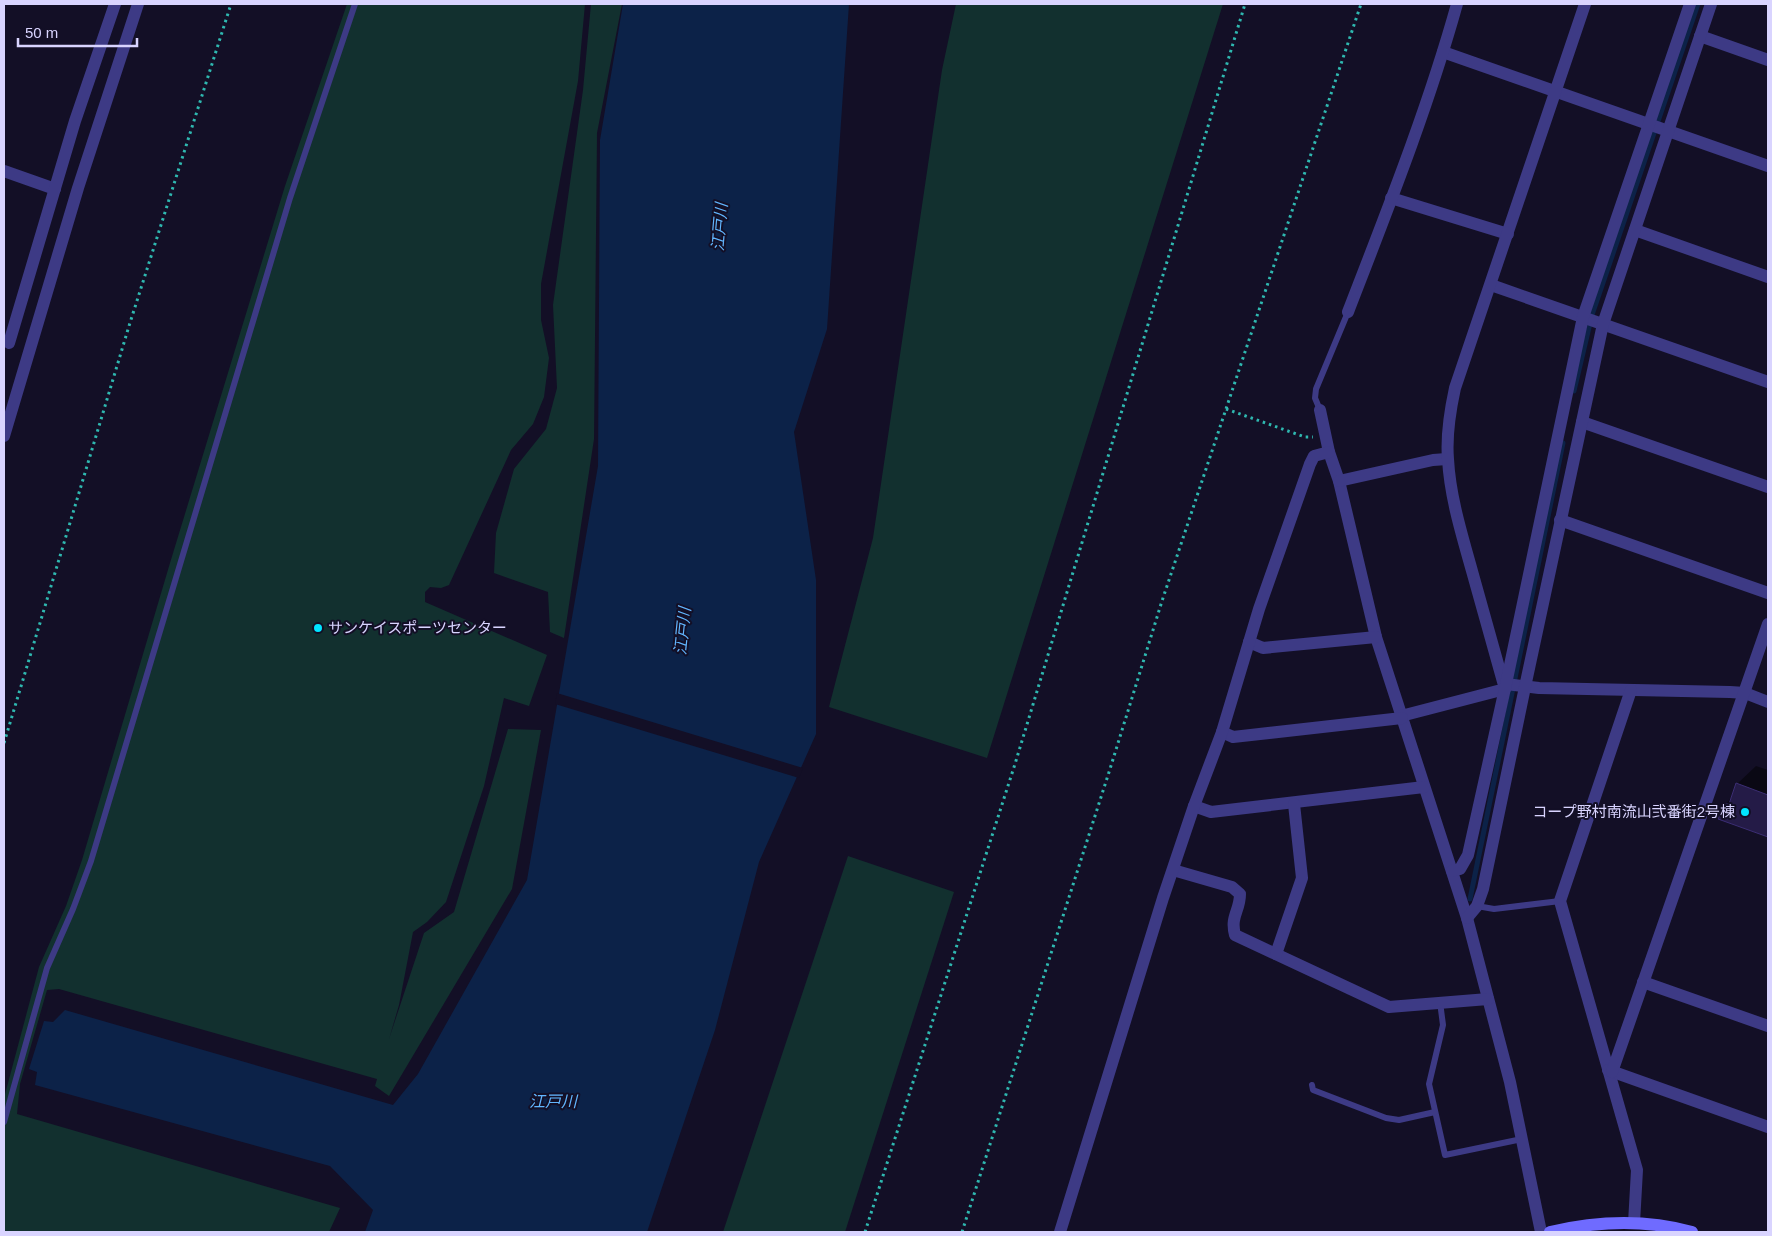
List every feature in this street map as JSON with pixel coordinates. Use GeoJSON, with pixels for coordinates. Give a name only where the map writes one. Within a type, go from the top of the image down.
{"type":"FeatureCollection","features":[{"type":"Feature","properties":{"kind":"street"},"geometry":{"type":"LineString","coordinates":[[29,353],[7,342],[75,121],[116,4]]}},
{"type":"Feature","properties":{"kind":"street"},"geometry":{"type":"LineString","coordinates":[[4,436],[78,188],[138,4]]}},
{"type":"Feature","properties":{"kind":"street"},"geometry":{"type":"LineString","coordinates":[[1348,312],[1443,52],[1457,4]]}},
{"type":"Feature","properties":{"kind":"street"},"geometry":{"type":"LineString","coordinates":[[1505,686],[1465,548],[1451,490],[1448,428],[1455,388],[1585,4]]}},
{"type":"Feature","properties":{"kind":"street"},"geometry":{"type":"LineString","coordinates":[[1452,871],[1460,869],[1468,855],[1583,317],[1690,4]]}},
{"type":"Feature","properties":{"kind":"street"},"geometry":{"type":"LineString","coordinates":[[1467,918],[1477,906],[1483,889],[1524,687],[1603,324],[1711,4]]}},
{"type":"Feature","properties":{"kind":"street"},"geometry":{"type":"LineString","coordinates":[[1700,36],[1768,60]]}},
{"type":"Feature","properties":{"kind":"street"},"geometry":{"type":"LineString","coordinates":[[1443,52],[1556,90],[1768,166]]}},
{"type":"Feature","properties":{"kind":"street"},"geometry":{"type":"LineString","coordinates":[[4,171],[55,189]]}},
{"type":"Feature","properties":{"kind":"street"},"geometry":{"type":"LineString","coordinates":[[1391,198],[1508,234]]}},
{"type":"Feature","properties":{"kind":"street"},"geometry":{"type":"LineString","coordinates":[[1635,230],[1768,277]]}},
{"type":"Feature","properties":{"kind":"street"},"geometry":{"type":"LineString","coordinates":[[1491,285],[1768,382]]}},
{"type":"Feature","properties":{"kind":"street"},"geometry":{"type":"LineString","coordinates":[[1320,410],[1376,637],[1467,918],[1510,1082],[1541,1232]]}},
{"type":"Feature","properties":{"kind":"street"},"geometry":{"type":"LineString","coordinates":[[1582,422],[1768,487]]}},
{"type":"Feature","properties":{"kind":"street"},"geometry":{"type":"LineString","coordinates":[[1060,1232],[1173,870],[1194,806],[1222,732],[1259,609],[1310,464],[1314,456],[1329,452]]}},
{"type":"Feature","properties":{"kind":"street"},"geometry":{"type":"LineString","coordinates":[[1339,481],[1433,460],[1448,459]]}},
{"type":"Feature","properties":{"kind":"street"},"geometry":{"type":"LineString","coordinates":[[1560,520],[1768,593]]}},
{"type":"Feature","properties":{"kind":"street"},"geometry":{"type":"LineString","coordinates":[[1610,1071],[1644,982],[1768,624]]}},
{"type":"Feature","properties":{"kind":"street"},"geometry":{"type":"LineString","coordinates":[[1249,642],[1263,648],[1376,637]]}},
{"type":"Feature","properties":{"kind":"street"},"geometry":{"type":"LineString","coordinates":[[1222,732],[1233,737],[1401,717],[1505,686],[1745,693],[1768,702]]}},
{"type":"Feature","properties":{"kind":"street"},"geometry":{"type":"LineString","coordinates":[[1630,690],[1560,902],[1637,1170],[1634,1223]]}},
{"type":"Feature","properties":{"kind":"street"},"geometry":{"type":"LineString","coordinates":[[1194,806],[1211,812],[1424,788]]}},
{"type":"Feature","properties":{"kind":"street"},"geometry":{"type":"LineString","coordinates":[[1276,954],[1302,878],[1294,804]]}},
{"type":"Feature","properties":{"kind":"street"},"geometry":{"type":"LineString","coordinates":[[1173,870],[1232,887],[1240,894],[1240,902],[1232,924],[1235,935],[1389,1007],[1488,999]]}},
{"type":"Feature","properties":{"kind":"street"},"geometry":{"type":"LineString","coordinates":[[1644,982],[1768,1026]]}},
{"type":"Feature","properties":{"kind":"street"},"geometry":{"type":"LineString","coordinates":[[1610,1071],[1768,1127]]}},
{"type":"Feature","properties":{"kind":"street"},"geometry":{"type":"LineString","coordinates":[[1550,1232],[1587,1225],[1634,1223],[1661,1225],[1692,1232]]}},
{"type":"Feature","properties":{"kind":"lane"},"geometry":{"type":"LineString","coordinates":[[4,1122],[47,968],[73,909],[90,861],[290,198],[355,4]]}},
{"type":"Feature","properties":{"kind":"lane"},"geometry":{"type":"LineString","coordinates":[[1320,410],[1315,398],[1316,389],[1348,312]]}},
{"type":"Feature","properties":{"kind":"lane"},"geometry":{"type":"LineString","coordinates":[[1477,906],[1494,909],[1560,902]]}},
{"type":"Feature","properties":{"kind":"lane"},"geometry":{"type":"LineString","coordinates":[[1440,1002],[1444,1025],[1429,1084],[1445,1155],[1522,1139]]}},
{"type":"Feature","properties":{"kind":"lane"},"geometry":{"type":"LineString","coordinates":[[1312,1085],[1313,1090],[1386,1118],[1399,1120],[1435,1112]]}},
{"type":"Feature","properties":{"kind":"path"},"geometry":{"type":"LineString","coordinates":[[4,743],[126,335],[232,4]]}},
{"type":"Feature","properties":{"kind":"path"},"geometry":{"type":"LineString","coordinates":[[866,1232],[1015,764],[1245,4]]}},
{"type":"Feature","properties":{"kind":"path"},"geometry":{"type":"LineString","coordinates":[[962,1232],[1162,601],[1361,4]]}},
{"type":"Feature","properties":{"kind":"path"},"geometry":{"type":"LineString","coordinates":[[1226,409],[1305,437],[1326,437]]}},
{"type":"Feature","properties":{"kind":"green space","name":"サンケイスポーツセンター"},"geometry":{"type":"Polygon","coordinates":[[[347,4],[585,4],[578,81],[541,284],[541,320],[549,358],[544,397],[533,424],[511,450],[449,585],[441,588],[430,587],[425,592],[425,602],[547,655],[529,706],[504,698],[484,786],[446,902],[427,922],[413,932],[399,1005],[389,1039],[424,933],[454,912],[508,729],[541,730],[512,889],[389,1096],[375,1086],[377,1079],[59,989],[47,990],[20,1084],[17,1114],[340,1208],[329,1232],[4,1232],[4,1098],[39,967],[66,906],[82,860],[285,186],[347,4]]]}},
{"type":"Feature","properties":{"kind":"green space"},"geometry":{"type":"Polygon","coordinates":[[[591,4],[622,4],[597,133],[594,439],[564,638],[550,632],[548,592],[494,573],[496,533],[514,469],[546,429],[557,388],[553,305],[583,90],[591,4]]]}},
{"type":"Feature","properties":{"kind":"green space"},"geometry":{"type":"Polygon","coordinates":[[[956,4],[1223,4],[987,758],[829,707],[873,538],[942,70],[956,4]]]}},
{"type":"Feature","properties":{"kind":"green space"},"geometry":{"type":"Polygon","coordinates":[[[848,856],[954,892],[845,1232],[723,1232],[848,856]]]}},
{"type":"Feature","properties":{"kind":"water","name":"江戸川"},"geometry":{"type":"Polygon","coordinates":[[[623,4],[849,4],[827,329],[794,432],[816,580],[816,734],[759,862],[715,1030],[647,1232],[365,1232],[373,1210],[330,1166],[35,1085],[37,1072],[29,1069],[44,1021],[53,1022],[65,1010],[393,1105],[418,1074],[527,880],[598,466],[600,140],[623,4]]]}},
{"type":"Feature","properties":{"kind":"pier"},"geometry":{"type":"Polygon","coordinates":[[[557,693],[803,768],[799,778],[555,704],[557,693]]]}},
{"type":"Feature","properties":{"kind":"building","name":"コープ野村南流山弐番街2号棟"},"geometry":{"type":"Polygon","coordinates":[[[1736,783],[1768,795],[1768,837],[1718,819],[1724,804],[1729,804],[1736,783]]]}},
{"type":"Feature","properties":{"kind":"waterway"},"geometry":{"type":"LineString","coordinates":[[1574,391],[1592,315],[1698,4]]}},
{"type":"Feature","properties":{"kind":"waterway"},"geometry":{"type":"LineString","coordinates":[[1470,899],[1563,443]]}},
{"type":"Feature","properties":{"kind":"place","name":"サンケイスポーツセンター"},"geometry":{"type":"Point","coordinates":[318,628]}},
{"type":"Feature","properties":{"kind":"place","name":"コープ野村南流山弐番街2号棟"},"geometry":{"type":"Point","coordinates":[1745,812]}}]}
